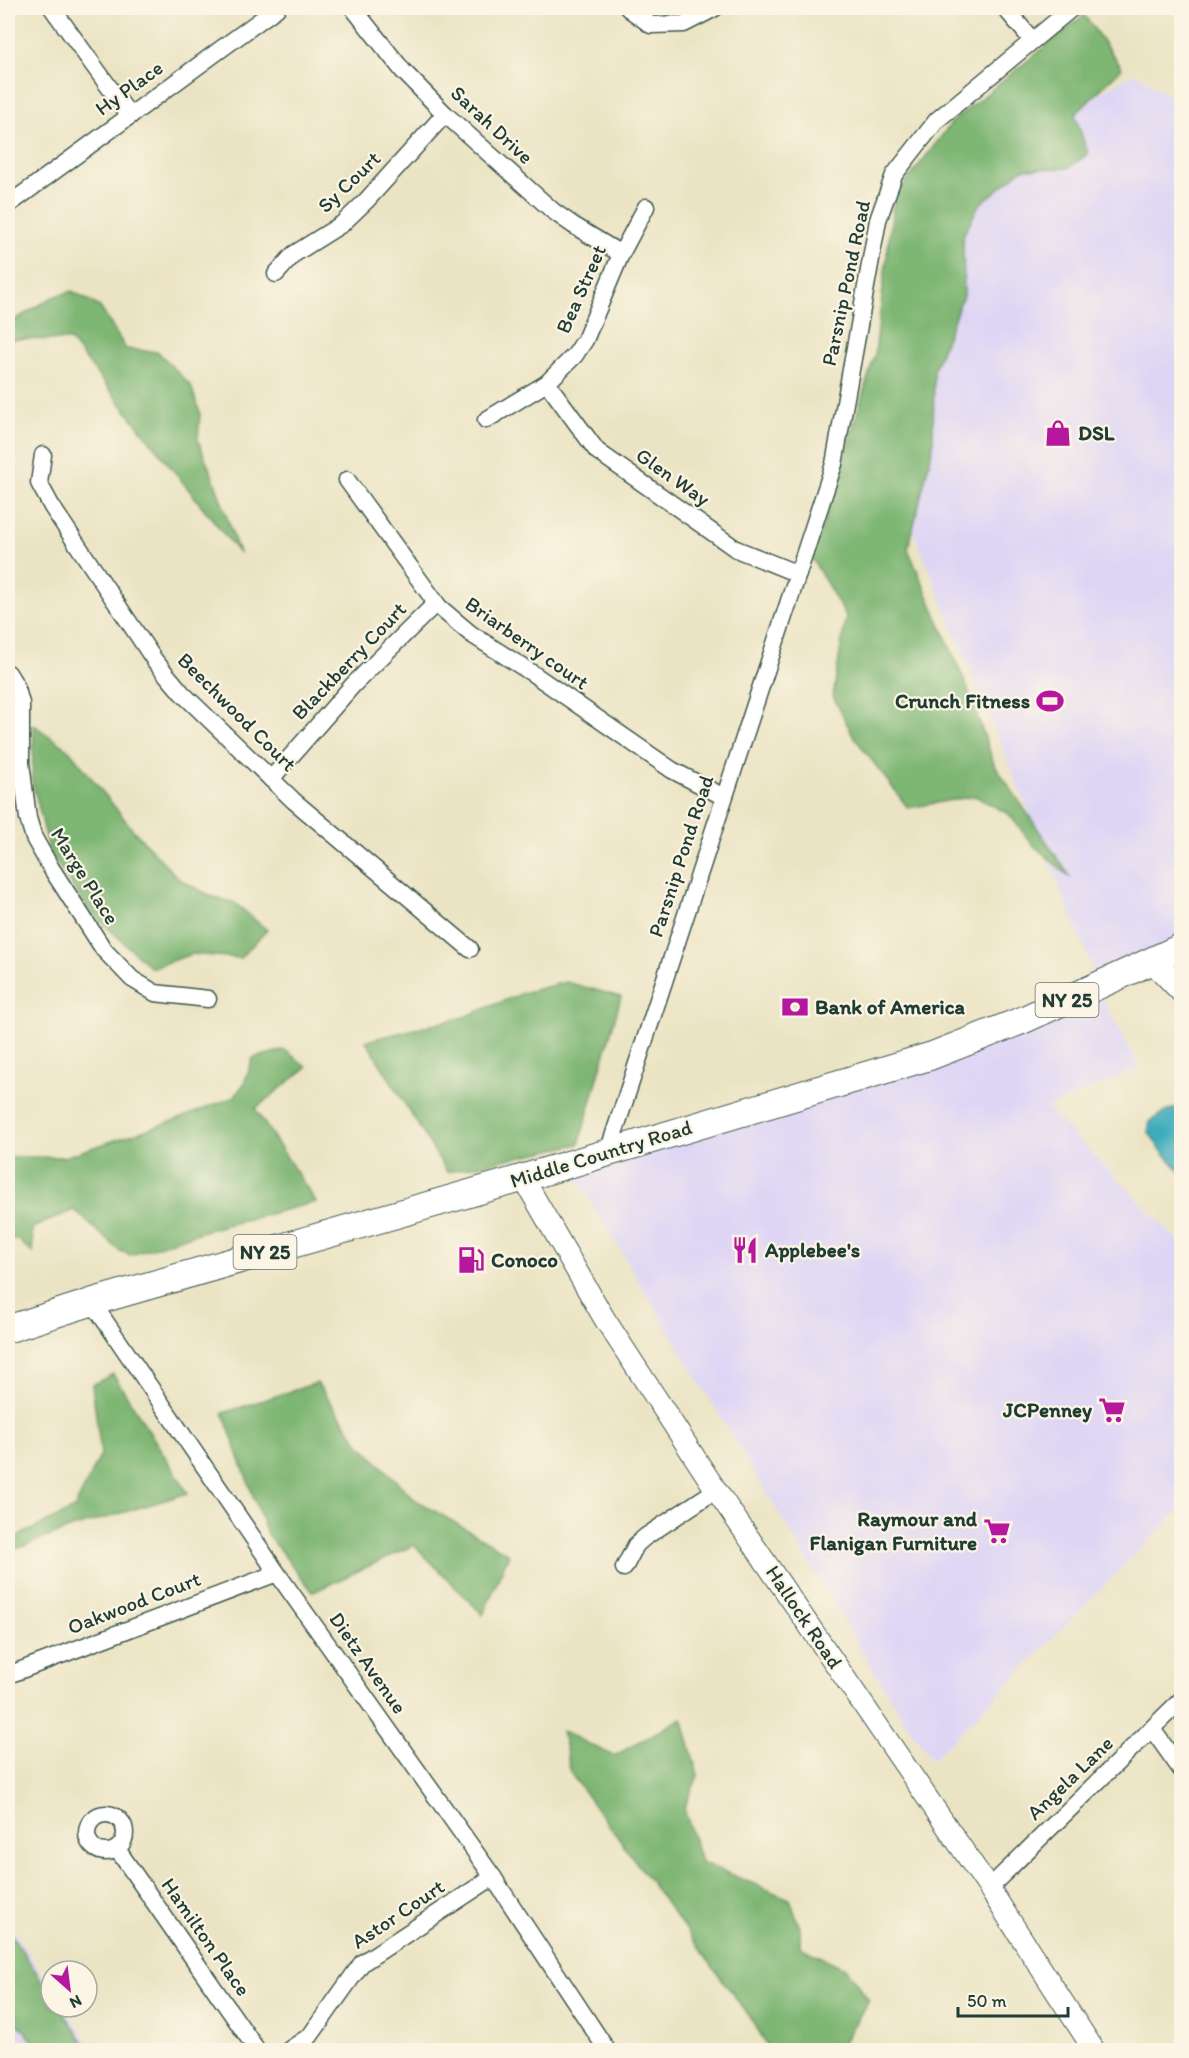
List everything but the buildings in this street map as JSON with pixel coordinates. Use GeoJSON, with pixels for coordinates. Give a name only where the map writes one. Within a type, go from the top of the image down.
{"type":"FeatureCollection","features":[{"type":"Feature","properties":{"kind":"main road","name":"Middle Country Road"},"geometry":{"type":"LineString","coordinates":[[8,1329],[92,1302],[523,1178],[931,1056],[1023,1020],[1182,947]]}},
{"type":"Feature","properties":{"kind":"main road"},"geometry":{"type":"LineString","coordinates":[[1152,960],[1182,991]]}},
{"type":"Feature","properties":{"kind":"street"},"geometry":{"type":"LineString","coordinates":[[52,8],[130,116]]}},
{"type":"Feature","properties":{"kind":"street","name":"Hy Place"},"geometry":{"type":"LineString","coordinates":[[8,205],[278,8]]}},
{"type":"Feature","properties":{"kind":"street","name":"Sarah Drive"},"geometry":{"type":"LineString","coordinates":[[353,8],[404,71],[445,114],[552,211],[621,254]]}},
{"type":"Feature","properties":{"kind":"street"},"geometry":{"type":"LineString","coordinates":[[628,8],[651,26],[684,24],[715,8]]}},
{"type":"Feature","properties":{"kind":"street"},"geometry":{"type":"LineString","coordinates":[[1005,8],[1032,40]]}},
{"type":"Feature","properties":{"kind":"street","name":"Parsnip Pond Road"},"geometry":{"type":"LineString","coordinates":[[608,1152],[834,464],[878,220],[894,175],[937,120],[1072,8]]}},
{"type":"Feature","properties":{"kind":"street","name":"Sy Court"},"geometry":{"type":"LineString","coordinates":[[276,274],[294,254],[342,224],[445,114]]}},
{"type":"Feature","properties":{"kind":"street","name":"Bea Street"},"geometry":{"type":"LineString","coordinates":[[486,420],[547,383],[575,355],[585,340],[621,254],[646,207]]}},
{"type":"Feature","properties":{"kind":"street","name":"Glen Way"},"geometry":{"type":"LineString","coordinates":[[547,383],[597,451],[736,549],[798,574]]}},
{"type":"Feature","properties":{"kind":"street","name":"Beechwood Court"},"geometry":{"type":"LineString","coordinates":[[43,455],[39,483],[51,507],[155,661],[183,693],[294,801],[470,949]]}},
{"type":"Feature","properties":{"kind":"street","name":"Briarberry court"},"geometry":{"type":"LineString","coordinates":[[347,480],[436,603],[471,634],[532,673],[672,770],[724,797]]}},
{"type":"Feature","properties":{"kind":"street","name":"Blackberry Court"},"geometry":{"type":"LineString","coordinates":[[271,779],[353,685],[436,603]]}},
{"type":"Feature","properties":{"kind":"street","name":"Marge Place"},"geometry":{"type":"LineString","coordinates":[[8,673],[16,686],[21,703],[21,764],[28,818],[34,838],[51,868],[104,950],[132,979],[155,993],[208,999]]}},
{"type":"Feature","properties":{"kind":"street","name":"Hallock Road"},"geometry":{"type":"LineString","coordinates":[[523,1178],[604,1318],[717,1490],[989,1888],[1094,2050]]}},
{"type":"Feature","properties":{"kind":"street","name":"Dietz Avenue"},"geometry":{"type":"LineString","coordinates":[[92,1302],[277,1573],[493,1877],[607,2050]]}},
{"type":"Feature","properties":{"kind":"street"},"geometry":{"type":"LineString","coordinates":[[624,1568],[636,1545],[645,1537],[717,1490]]}},
{"type":"Feature","properties":{"kind":"street","name":"Oakwood Court"},"geometry":{"type":"LineString","coordinates":[[8,1675],[277,1573]]}},
{"type":"Feature","properties":{"kind":"street","name":"Angela Lane"},"geometry":{"type":"LineString","coordinates":[[989,1888],[1182,1699]]}},
{"type":"Feature","properties":{"kind":"street"},"geometry":{"type":"LineString","coordinates":[[1152,1729],[1182,1772]]}},
{"type":"Feature","properties":{"kind":"street","name":"Hamilton Place"},"geometry":{"type":"LineString","coordinates":[[117,1849],[257,2050]]}},
{"type":"Feature","properties":{"kind":"street","name":"Astor Court"},"geometry":{"type":"LineString","coordinates":[[289,2050],[310,2036],[362,1964],[493,1877]]}},
{"type":"Feature","properties":{"kind":"shaded area"},"geometry":{"type":"Polygon","coordinates":[[[1135,73],[1181,104],[1181,947],[1096,986],[1091,964],[872,430],[945,202],[1061,116],[1135,73]]]}},
{"type":"Feature","properties":{"kind":"shaded area"},"geometry":{"type":"Polygon","coordinates":[[[1096,986],[1140,1068],[1047,1108],[1181,1243],[1181,1508],[933,1760],[905,1722],[568,1164],[820,1088],[1096,986]]]}},
{"type":"Feature","properties":{"kind":"shaded area"},"geometry":{"type":"Polygon","coordinates":[[[8,1923],[39,1969],[39,2019],[72,2019],[94,2050],[8,2050],[8,1923]]]}},
{"type":"Feature","properties":{"kind":"green space"},"geometry":{"type":"Polygon","coordinates":[[[1084,15],[1122,68],[1075,115],[1088,154],[1068,168],[1023,169],[979,205],[963,236],[964,293],[934,370],[933,447],[908,549],[967,687],[994,764],[1071,878],[1032,844],[1009,814],[975,796],[908,808],[852,734],[833,696],[846,616],[811,557],[828,511],[875,354],[894,198],[953,121],[1084,15]]]}},
{"type":"Feature","properties":{"kind":"green space"},"geometry":{"type":"Polygon","coordinates":[[[72,291],[100,307],[126,349],[158,352],[191,386],[200,413],[198,440],[239,553],[70,340],[15,339],[8,343],[8,324],[53,297],[72,291]]]}},
{"type":"Feature","properties":{"kind":"green space"},"geometry":{"type":"Polygon","coordinates":[[[34,725],[69,750],[134,831],[179,879],[211,896],[235,903],[267,930],[240,958],[192,954],[151,968],[89,910],[50,853],[32,780],[34,725]]]}},
{"type":"Feature","properties":{"kind":"green space"},"geometry":{"type":"Polygon","coordinates":[[[566,982],[621,997],[579,1144],[447,1172],[366,1041],[464,1017],[526,992],[566,982]]]}},
{"type":"Feature","properties":{"kind":"green space"},"geometry":{"type":"Polygon","coordinates":[[[285,1050],[307,1067],[255,1109],[316,1202],[210,1229],[131,1255],[120,1251],[74,1210],[32,1228],[33,1253],[18,1240],[8,1241],[8,1157],[64,1157],[179,1119],[234,1097],[244,1084],[253,1058],[285,1050]]]}},
{"type":"Feature","properties":{"kind":"green space"},"geometry":{"type":"Polygon","coordinates":[[[113,1374],[188,1493],[72,1528],[8,1552],[8,1541],[74,1509],[101,1454],[92,1385],[113,1374]]]}},
{"type":"Feature","properties":{"kind":"green space"},"geometry":{"type":"Polygon","coordinates":[[[317,1383],[359,1443],[414,1499],[509,1554],[483,1615],[414,1545],[313,1592],[267,1534],[223,1413],[317,1383]]]}},
{"type":"Feature","properties":{"kind":"green space"},"geometry":{"type":"Polygon","coordinates":[[[682,1718],[698,1776],[684,1808],[701,1862],[790,1899],[800,1928],[800,1947],[845,1968],[869,2000],[839,2050],[770,2050],[752,2020],[571,1774],[562,1731],[614,1756],[682,1718]]]}},
{"type":"Feature","properties":{"kind":"green space"},"geometry":{"type":"Polygon","coordinates":[[[8,1930],[39,1976],[39,2019],[68,2019],[89,2050],[41,2050],[8,2012],[8,1930]]]}},
{"type":"Feature","properties":{"kind":"water"},"geometry":{"type":"Polygon","coordinates":[[[1182,1107],[1181,1172],[1160,1149],[1148,1131],[1150,1121],[1169,1110],[1182,1107]]]}},
{"type":"Feature","properties":{"kind":"place","name":"DSL"},"geometry":{"type":"Point","coordinates":[1058,433]}},
{"type":"Feature","properties":{"kind":"place","name":"Crunch Fitness"},"geometry":{"type":"Point","coordinates":[1050,701]}},
{"type":"Feature","properties":{"kind":"place","name":"Bank of America"},"geometry":{"type":"Point","coordinates":[795,1007]}},
{"type":"Feature","properties":{"kind":"place","name":"Applebee's"},"geometry":{"type":"Point","coordinates":[745,1250]}},
{"type":"Feature","properties":{"kind":"place","name":"Conoco"},"geometry":{"type":"Point","coordinates":[471,1260]}},
{"type":"Feature","properties":{"kind":"place","name":"JCPenney"},"geometry":{"type":"Point","coordinates":[1112,1410]}},
{"type":"Feature","properties":{"kind":"place","name":"Raymour and Flanigan Furniture"},"geometry":{"type":"Point","coordinates":[997,1531]}}]}
